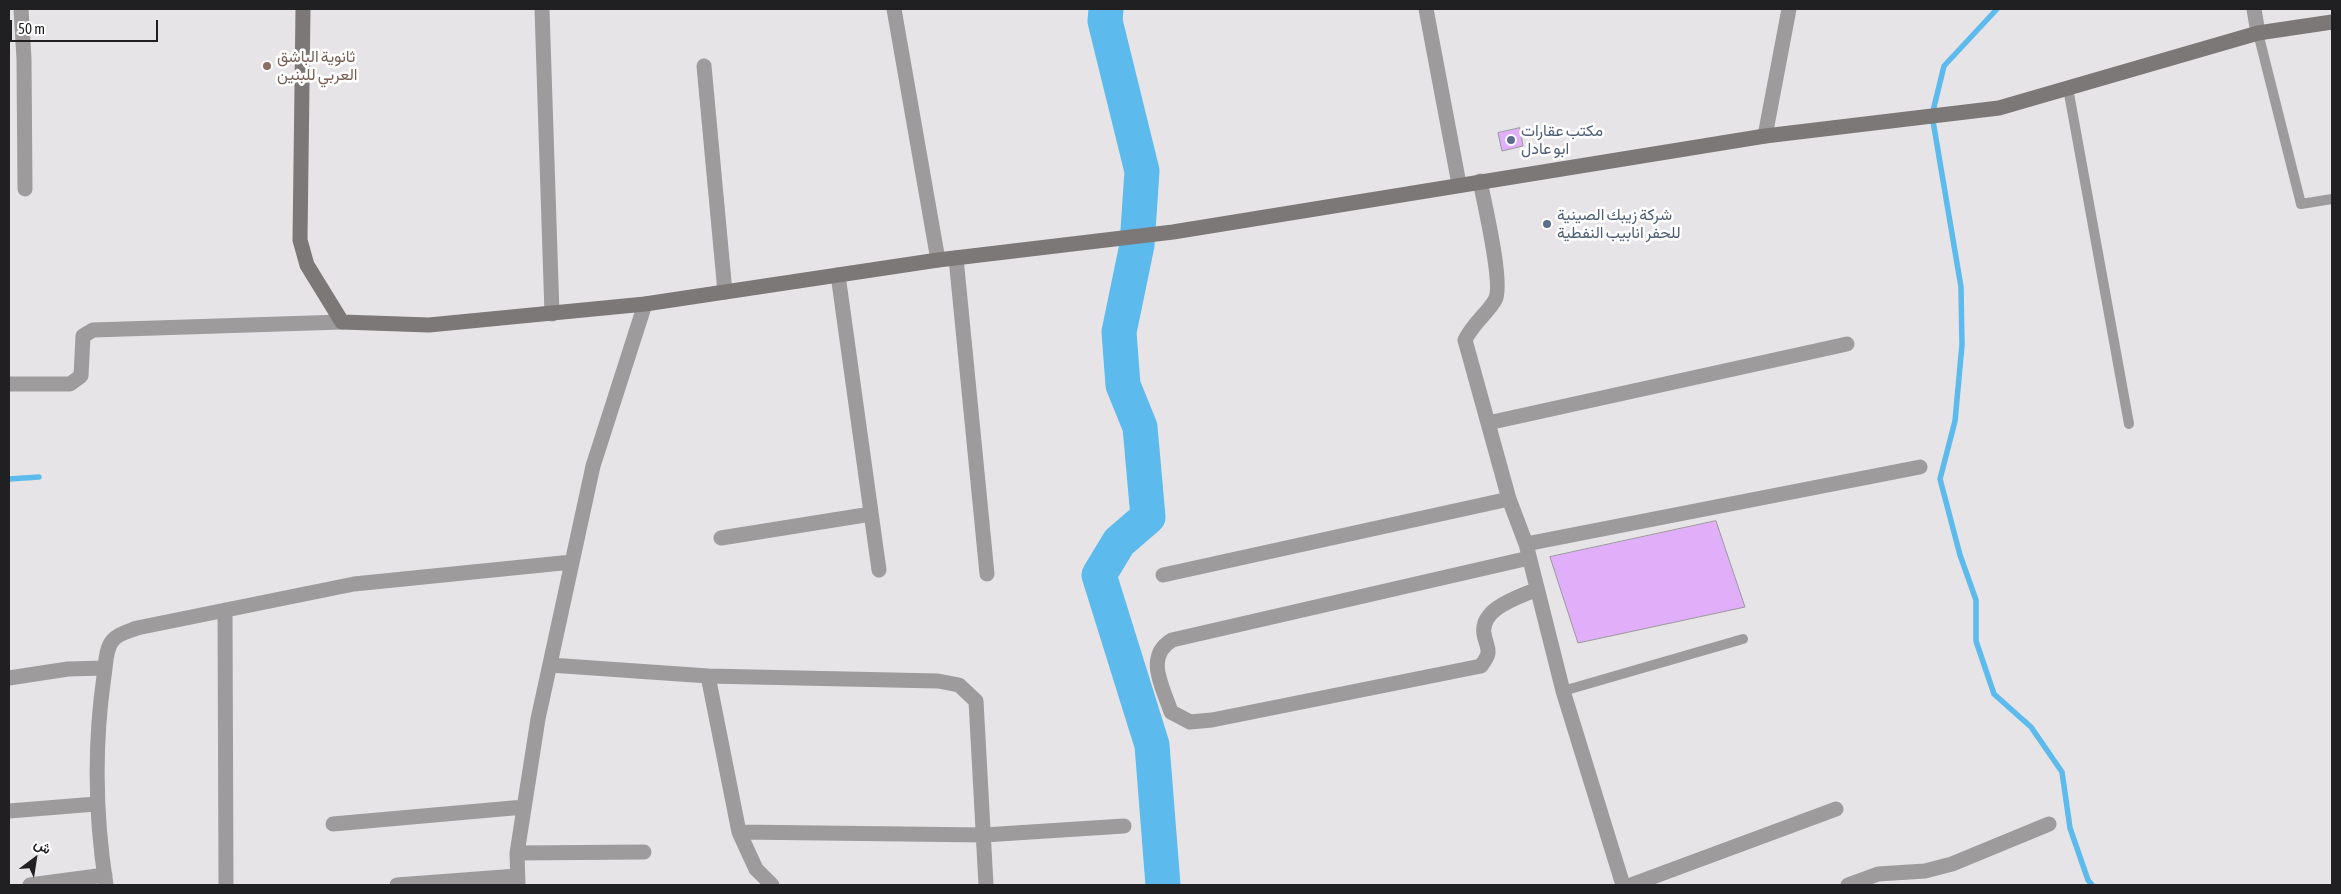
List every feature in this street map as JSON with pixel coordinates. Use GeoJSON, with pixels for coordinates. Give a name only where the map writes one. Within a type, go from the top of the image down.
{"type":"FeatureCollection","features":[{"type":"Feature","properties":{"kind":"main road"},"geometry":{"type":"LineString","coordinates":[[303,9],[300,240],[307,265],[342,322],[429,325],[645,304],[938,260],[1173,232],[1459,184],[1764,136],[1999,108],[2258,33],[2332,22]]}},
{"type":"Feature","properties":{"kind":"street"},"geometry":{"type":"LineString","coordinates":[[21,9],[24,59],[25,189]]}},
{"type":"Feature","properties":{"kind":"street"},"geometry":{"type":"LineString","coordinates":[[542,9],[552,314]]}},
{"type":"Feature","properties":{"kind":"street"},"geometry":{"type":"LineString","coordinates":[[894,9],[938,260]]}},
{"type":"Feature","properties":{"kind":"street"},"geometry":{"type":"LineString","coordinates":[[1426,9],[1459,184]]}},
{"type":"Feature","properties":{"kind":"street"},"geometry":{"type":"LineString","coordinates":[[1764,136],[1789,9]]}},
{"type":"Feature","properties":{"kind":"street"},"geometry":{"type":"LineString","coordinates":[[2254,9],[2258,33]]}},
{"type":"Feature","properties":{"kind":"street"},"geometry":{"type":"LineString","coordinates":[[704,66],[725,292]]}},
{"type":"Feature","properties":{"kind":"street"},"geometry":{"type":"LineString","coordinates":[[1480,181],[1498,278],[1496,299],[1472,326],[1465,340],[1480,386],[1488,423],[1509,498],[1528,551],[1562,691],[1623,885]]}},
{"type":"Feature","properties":{"kind":"street"},"geometry":{"type":"LineString","coordinates":[[956,258],[988,574]]}},
{"type":"Feature","properties":{"kind":"street"},"geometry":{"type":"LineString","coordinates":[[838,275],[879,570]]}},
{"type":"Feature","properties":{"kind":"street"},"geometry":{"type":"LineString","coordinates":[[397,885],[517,881],[517,852],[538,719],[593,466],[645,304]]}},
{"type":"Feature","properties":{"kind":"street"},"geometry":{"type":"LineString","coordinates":[[9,384],[70,384],[81,376],[84,336],[93,330],[342,322]]}},
{"type":"Feature","properties":{"kind":"street"},"geometry":{"type":"LineString","coordinates":[[1488,423],[1847,344]]}},
{"type":"Feature","properties":{"kind":"street"},"geometry":{"type":"LineString","coordinates":[[1537,589],[1502,605],[1490,615],[1484,624],[1484,634],[1489,648],[1487,658],[1480,666],[1190,722],[1170,712],[1156,668],[1157,655],[1162,646],[1172,640],[1528,551],[1920,467]]}},
{"type":"Feature","properties":{"kind":"street"},"geometry":{"type":"LineString","coordinates":[[1163,575],[1509,498]]}},
{"type":"Feature","properties":{"kind":"street"},"geometry":{"type":"LineString","coordinates":[[721,538],[871,514]]}},
{"type":"Feature","properties":{"kind":"street"},"geometry":{"type":"LineString","coordinates":[[30,885],[105,880],[96,804],[96,769],[107,653],[113,640],[122,633],[354,584],[572,562]]}},
{"type":"Feature","properties":{"kind":"street"},"geometry":{"type":"LineString","coordinates":[[225,610],[226,885]]}},
{"type":"Feature","properties":{"kind":"street"},"geometry":{"type":"LineString","coordinates":[[550,666],[708,676],[938,681],[959,685],[976,701],[986,885]]}},
{"type":"Feature","properties":{"kind":"street"},"geometry":{"type":"LineString","coordinates":[[9,678],[68,670],[105,668]]}},
{"type":"Feature","properties":{"kind":"street"},"geometry":{"type":"LineString","coordinates":[[708,676],[739,832],[756,869],[772,885]]}},
{"type":"Feature","properties":{"kind":"street"},"geometry":{"type":"LineString","coordinates":[[9,810],[96,804]]}},
{"type":"Feature","properties":{"kind":"street"},"geometry":{"type":"LineString","coordinates":[[332,824],[524,806]]}},
{"type":"Feature","properties":{"kind":"street"},"geometry":{"type":"LineString","coordinates":[[1632,885],[1836,810]]}},
{"type":"Feature","properties":{"kind":"street"},"geometry":{"type":"LineString","coordinates":[[1848,885],[1878,874],[1925,872],[1952,864],[2049,824]]}},
{"type":"Feature","properties":{"kind":"street"},"geometry":{"type":"LineString","coordinates":[[739,832],[984,835],[1124,826]]}},
{"type":"Feature","properties":{"kind":"street"},"geometry":{"type":"LineString","coordinates":[[517,852],[644,852]]}},
{"type":"Feature","properties":{"kind":"lane"},"geometry":{"type":"LineString","coordinates":[[2258,33],[2301,204],[2332,199]]}},
{"type":"Feature","properties":{"kind":"lane"},"geometry":{"type":"LineString","coordinates":[[2068,88],[2128,424]]}},
{"type":"Feature","properties":{"kind":"lane"},"geometry":{"type":"LineString","coordinates":[[1562,691],[1743,639]]}},
{"type":"Feature","properties":{"kind":"building","name":"مكتب عقارات ابو عادل"},"geometry":{"type":"Polygon","coordinates":[[[1520,128],[1523,146],[1502,151],[1498,133],[1520,128]]]}},
{"type":"Feature","properties":{"kind":"building"},"geometry":{"type":"Polygon","coordinates":[[[1716,521],[1745,607],[1578,643],[1550,557],[1716,521]]]}},
{"type":"Feature","properties":{"kind":"waterway"},"geometry":{"type":"LineString","coordinates":[[1106,9],[1105,21],[1142,171],[1137,245],[1119,332],[1123,385],[1140,427],[1148,517],[1119,542],[1099,575],[1152,745],[1163,885]]}},
{"type":"Feature","properties":{"kind":"waterway"},"geometry":{"type":"LineString","coordinates":[[1997,9],[1944,66],[1932,115],[1961,287],[1962,345],[1955,421],[1940,479],[1960,555],[1976,600],[1976,641],[1994,694],[2031,727],[2062,772],[2070,828],[2088,880],[2092,885]]}},
{"type":"Feature","properties":{"kind":"waterway"},"geometry":{"type":"LineString","coordinates":[[9,479],[39,477]]}},
{"type":"Feature","properties":{"kind":"place","name":"ثانوية الباشق العربي للبنين"},"geometry":{"type":"Point","coordinates":[267,66]}},
{"type":"Feature","properties":{"kind":"place","name":"مكتب عقارات ابو عادل"},"geometry":{"type":"Point","coordinates":[1511,140]}},
{"type":"Feature","properties":{"kind":"place","name":"شركة زيبك الصينية للحفر انابيب النفطية"},"geometry":{"type":"Point","coordinates":[1547,224]}}]}
